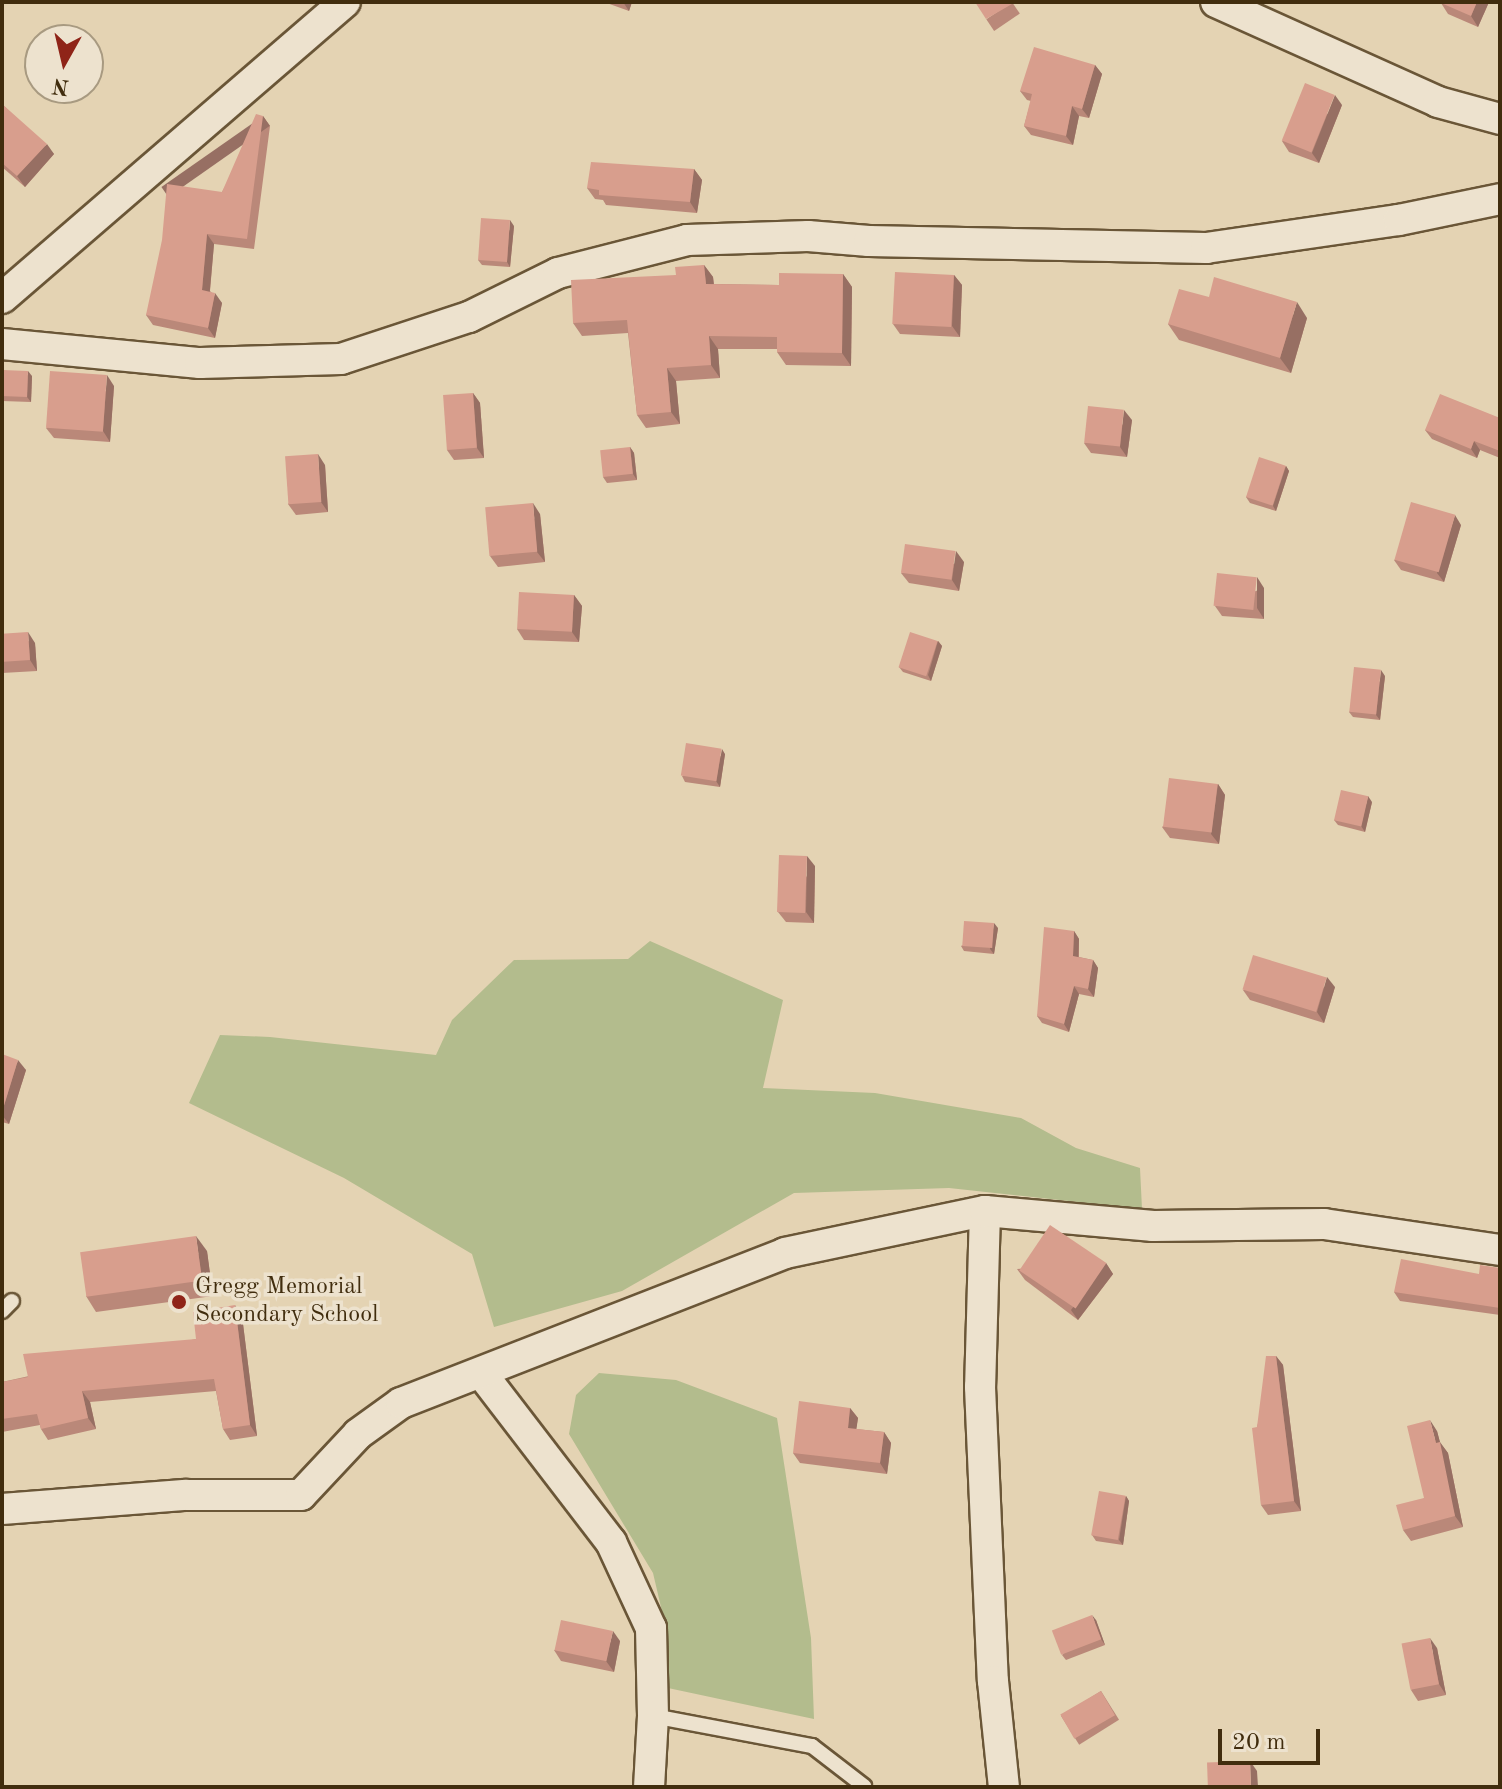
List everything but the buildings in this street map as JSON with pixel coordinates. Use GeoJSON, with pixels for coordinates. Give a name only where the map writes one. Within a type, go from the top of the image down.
{"type":"FeatureCollection","features":[{"type":"Feature","properties":{"kind":"street"},"geometry":{"type":"LineString","coordinates":[[2,298],[345,2]]}},
{"type":"Feature","properties":{"kind":"street"},"geometry":{"type":"LineString","coordinates":[[1216,2],[1438,102],[1500,119]]}},
{"type":"Feature","properties":{"kind":"street"},"geometry":{"type":"LineString","coordinates":[[2,344],[200,363],[341,359],[469,317],[558,273],[687,240],[808,236],[869,241],[1206,248],[1399,220],[1500,199]]}},
{"type":"Feature","properties":{"kind":"street"},"geometry":{"type":"LineString","coordinates":[[2,1509],[186,1495],[301,1495],[358,1434],[401,1403],[482,1374],[520,1355],[785,1253],[985,1211],[1153,1226],[1324,1224],[1500,1250]]}},
{"type":"Feature","properties":{"kind":"street"},"geometry":{"type":"LineString","coordinates":[[985,1211],[980,1387],[983,1480],[993,1681],[1004,1787]]}},
{"type":"Feature","properties":{"kind":"street"},"geometry":{"type":"LineString","coordinates":[[482,1374],[611,1542],[651,1628],[653,1716],[649,1787]]}},
{"type":"Feature","properties":{"kind":"lane"},"geometry":{"type":"LineString","coordinates":[[653,1716],[812,1746],[864,1786]]}},
{"type":"Feature","properties":{"kind":"green space"},"geometry":{"type":"Polygon","coordinates":[[[650,941],[783,1000],[763,1088],[875,1093],[1021,1118],[1076,1148],[1140,1168],[1142,1209],[949,1188],[794,1193],[622,1291],[494,1327],[472,1254],[344,1178],[189,1103],[220,1035],[270,1037],[436,1055],[452,1020],[514,960],[628,959],[650,941]]]}},
{"type":"Feature","properties":{"kind":"green space"},"geometry":{"type":"Polygon","coordinates":[[[599,1373],[676,1380],[777,1418],[811,1638],[814,1719],[668,1688],[664,1620],[653,1573],[569,1434],[576,1395],[599,1373]]]}},
{"type":"Feature","properties":{"kind":"place","name":"Gregg Memorial Secondary School"},"geometry":{"type":"Point","coordinates":[179,1302]}}]}
